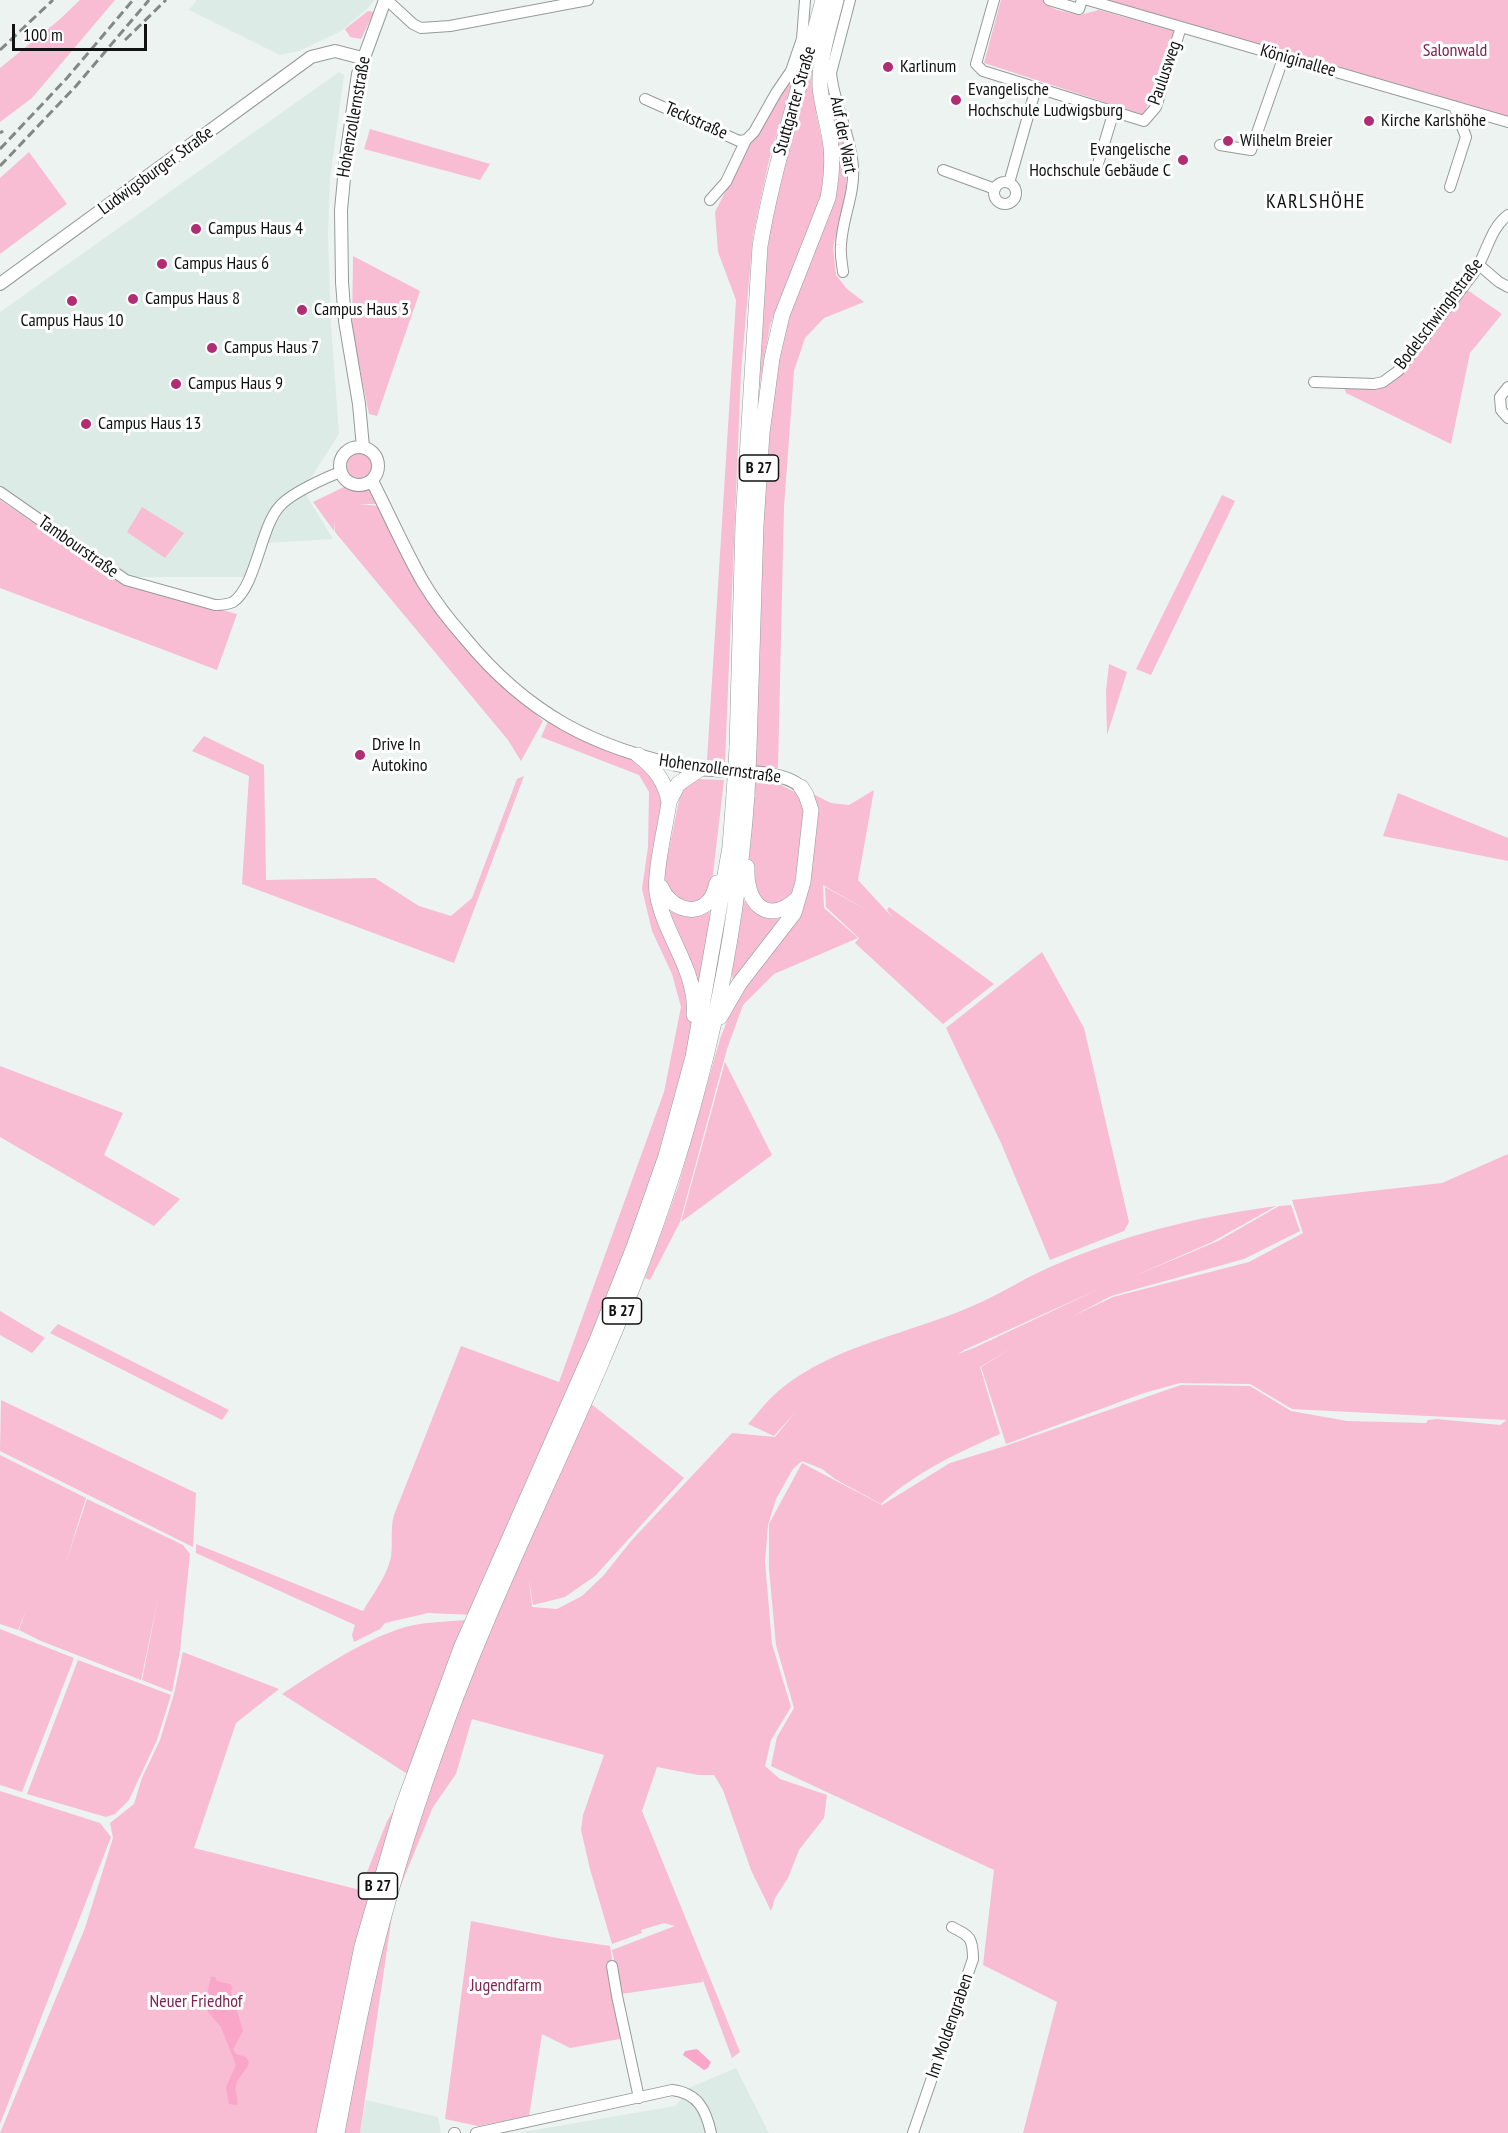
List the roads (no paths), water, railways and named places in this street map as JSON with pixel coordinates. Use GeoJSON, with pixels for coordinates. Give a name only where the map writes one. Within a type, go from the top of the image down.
{"type":"FeatureCollection","features":[{"type":"Feature","properties":{"kind":"highway","name":"Stuttgarter Straße"},"geometry":{"type":"LineString","coordinates":[[743,748],[743,523],[755,295],[760,246],[767,202],[823,0]]}},
{"type":"Feature","properties":{"kind":"highway","name":"Stuttgarter Straße"},"geometry":{"type":"LineString","coordinates":[[743,748],[762,433],[772,358],[782,315],[828,198],[832,163],[831,146],[822,106],[821,66],[836,0]]}},
{"type":"Feature","properties":{"kind":"highway","name":"B 27"},"geometry":{"type":"LineString","coordinates":[[497,1580],[604,1356],[647,1250],[676,1164],[713,1029],[733,923],[743,748]]}},
{"type":"Feature","properties":{"kind":"highway","name":"B 27"},"geometry":{"type":"LineString","coordinates":[[638,756],[653,766],[667,792],[669,802]]}},
{"type":"Feature","properties":{"kind":"highway","name":"B 27"},"geometry":{"type":"LineString","coordinates":[[693,1058],[695,1008],[689,979],[665,922],[657,892],[669,802],[678,784],[700,769]]}},
{"type":"Feature","properties":{"kind":"highway","name":"B 27"},"geometry":{"type":"LineString","coordinates":[[713,1029],[739,984],[794,913],[803,882],[811,810],[801,787]]}},
{"type":"Feature","properties":{"kind":"highway","name":"B 27"},"geometry":{"type":"LineString","coordinates":[[736,848],[747,861],[748,888],[760,907],[771,912],[781,910],[798,898]]}},
{"type":"Feature","properties":{"kind":"highway","name":"B 27"},"geometry":{"type":"LineString","coordinates":[[658,877],[664,896],[672,903],[683,909],[702,906],[709,902],[713,895],[722,860],[736,848]]}},
{"type":"Feature","properties":{"kind":"highway","name":"B 27"},"geometry":{"type":"LineString","coordinates":[[324,2133],[362,1946],[380,1878],[409,1788],[597,1340],[634,1247],[666,1156],[693,1058],[736,848]]}},
{"type":"Feature","properties":{"kind":"highway","name":"B 27"},"geometry":{"type":"LineString","coordinates":[[337,2133],[371,1968],[396,1873],[468,1650]]}},
{"type":"Feature","properties":{"kind":"main road","name":"Hohenzollernstraße"},"geometry":{"type":"LineString","coordinates":[[363,447],[359,404],[345,321],[340,238],[346,157],[357,78],[362,58],[386,0]]}},
{"type":"Feature","properties":{"kind":"main road","name":"Ludwigsburger Straße"},"geometry":{"type":"LineString","coordinates":[[0,284],[311,57],[335,51],[362,58]]}},
{"type":"Feature","properties":{"kind":"main road"},"geometry":{"type":"LineString","coordinates":[[356,447],[363,447],[373,453],[378,464],[376,476],[372,481],[360,485],[349,482],[341,472],[342,459],[345,454],[356,447]]}},
{"type":"Feature","properties":{"kind":"main road","name":"Hohenzollernstraße"},"geometry":{"type":"LineString","coordinates":[[372,481],[425,585],[446,616],[482,660],[516,692],[550,717],[606,744],[638,756],[700,769],[781,776],[796,782],[801,787]]}},
{"type":"Feature","properties":{"kind":"street"},"geometry":{"type":"LineString","coordinates":[[386,0],[422,28],[450,26],[588,0]]}},
{"type":"Feature","properties":{"kind":"street"},"geometry":{"type":"LineString","coordinates":[[710,200],[726,182],[746,140],[754,132],[791,71],[802,39],[805,0]]}},
{"type":"Feature","properties":{"kind":"street","name":"Auf der Wart"},"geometry":{"type":"LineString","coordinates":[[843,272],[841,244],[852,191],[853,167],[831,73],[850,0]]}},
{"type":"Feature","properties":{"kind":"street","name":"Paulusweg"},"geometry":{"type":"LineString","coordinates":[[994,0],[976,64],[983,71],[1144,121],[1156,107],[1181,27]]}},
{"type":"Feature","properties":{"kind":"street"},"geometry":{"type":"LineString","coordinates":[[1049,0],[1080,9],[1082,0]]}},
{"type":"Feature","properties":{"kind":"street","name":"Königinallee"},"geometry":{"type":"LineString","coordinates":[[1088,0],[1508,122]]}},
{"type":"Feature","properties":{"kind":"street"},"geometry":{"type":"LineString","coordinates":[[1220,145],[1251,150],[1284,56]]}},
{"type":"Feature","properties":{"kind":"street"},"geometry":{"type":"LineString","coordinates":[[1009,183],[1036,88]]}},
{"type":"Feature","properties":{"kind":"street","name":"Teckstraße"},"geometry":{"type":"LineString","coordinates":[[645,99],[739,141],[746,140]]}},
{"type":"Feature","properties":{"kind":"street"},"geometry":{"type":"LineString","coordinates":[[1450,187],[1466,137],[1454,106]]}},
{"type":"Feature","properties":{"kind":"street"},"geometry":{"type":"LineString","coordinates":[[1096,167],[1114,111]]}},
{"type":"Feature","properties":{"kind":"street"},"geometry":{"type":"LineString","coordinates":[[943,170],[995,189]]}},
{"type":"Feature","properties":{"kind":"street"},"geometry":{"type":"LineString","coordinates":[[1001,183],[1009,183],[1016,192],[1010,202],[1002,203],[998,201],[995,189],[1001,183]]}},
{"type":"Feature","properties":{"kind":"street","name":"Bodelschwinghstraße"},"geometry":{"type":"LineString","coordinates":[[1314,382],[1374,384],[1391,376],[1405,363],[1479,266],[1492,234],[1508,215]]}},
{"type":"Feature","properties":{"kind":"street"},"geometry":{"type":"LineString","coordinates":[[1479,266],[1508,287]]}},
{"type":"Feature","properties":{"kind":"street"},"geometry":{"type":"LineString","coordinates":[[1508,387],[1500,397],[1501,410],[1508,418]]}},
{"type":"Feature","properties":{"kind":"street","name":"Tambourstraße"},"geometry":{"type":"LineString","coordinates":[[0,492],[126,580],[221,605],[233,602],[244,589],[280,505],[341,472]]}},
{"type":"Feature","properties":{"kind":"street","name":"Im Moldengraben"},"geometry":{"type":"LineString","coordinates":[[913,2133],[973,1959],[973,1944],[968,1934],[952,1927]]}},
{"type":"Feature","properties":{"kind":"street"},"geometry":{"type":"LineString","coordinates":[[612,1966],[616,1996],[639,2098]]}},
{"type":"Feature","properties":{"kind":"street"},"geometry":{"type":"LineString","coordinates":[[476,2133],[672,2090],[691,2095],[704,2108],[711,2133]]}},
{"type":"Feature","properties":{"kind":"railway"},"geometry":{"type":"LineString","coordinates":[[0,50],[53,0]]}},
{"type":"Feature","properties":{"kind":"railway"},"geometry":{"type":"LineString","coordinates":[[0,149],[67,78],[133,0]]}},
{"type":"Feature","properties":{"kind":"railway"},"geometry":{"type":"LineString","coordinates":[[0,166],[76,86],[149,0]]}},
{"type":"Feature","properties":{"kind":"railway"},"geometry":{"type":"LineString","coordinates":[[125,40],[166,0]]}},
{"type":"Feature","properties":{"kind":"place","name":"Karlinum"},"geometry":{"type":"Point","coordinates":[888,67]}},
{"type":"Feature","properties":{"kind":"place","name":"Evangelische Hochschule Ludwigsburg"},"geometry":{"type":"Point","coordinates":[956,100]}},
{"type":"Feature","properties":{"kind":"place","name":"Kirche Karlshöhe"},"geometry":{"type":"Point","coordinates":[1369,121]}},
{"type":"Feature","properties":{"kind":"place","name":"Wilhelm Breier"},"geometry":{"type":"Point","coordinates":[1228,141]}},
{"type":"Feature","properties":{"kind":"place","name":"Evangelische Hochschule Gebäude C"},"geometry":{"type":"Point","coordinates":[1183,160]}},
{"type":"Feature","properties":{"kind":"place","name":"Campus Haus 4"},"geometry":{"type":"Point","coordinates":[196,229]}},
{"type":"Feature","properties":{"kind":"place","name":"Campus Haus 6"},"geometry":{"type":"Point","coordinates":[162,264]}},
{"type":"Feature","properties":{"kind":"place","name":"Campus Haus 8"},"geometry":{"type":"Point","coordinates":[133,299]}},
{"type":"Feature","properties":{"kind":"place","name":"Campus Haus 10"},"geometry":{"type":"Point","coordinates":[72,301]}},
{"type":"Feature","properties":{"kind":"place","name":"Campus Haus 3"},"geometry":{"type":"Point","coordinates":[302,310]}},
{"type":"Feature","properties":{"kind":"place","name":"Campus Haus 7"},"geometry":{"type":"Point","coordinates":[212,348]}},
{"type":"Feature","properties":{"kind":"place","name":"Campus Haus 9"},"geometry":{"type":"Point","coordinates":[176,384]}},
{"type":"Feature","properties":{"kind":"place","name":"Campus Haus 13"},"geometry":{"type":"Point","coordinates":[86,424]}},
{"type":"Feature","properties":{"kind":"place","name":"Drive In Autokino"},"geometry":{"type":"Point","coordinates":[360,755]}},
{"type":"Feature","properties":{"kind":"district","name":"KARLSHÖHE"},"geometry":{"type":"Point","coordinates":[1316,202]}},
{"type":"Feature","properties":{"kind":"park label","name":"Salonwald"},"geometry":{"type":"Point","coordinates":[1455,51]}},
{"type":"Feature","properties":{"kind":"park label","name":"Jugendfarm"},"geometry":{"type":"Point","coordinates":[506,1986]}},
{"type":"Feature","properties":{"kind":"park label","name":"Neuer Friedhof"},"geometry":{"type":"Point","coordinates":[196,2002]}}]}
